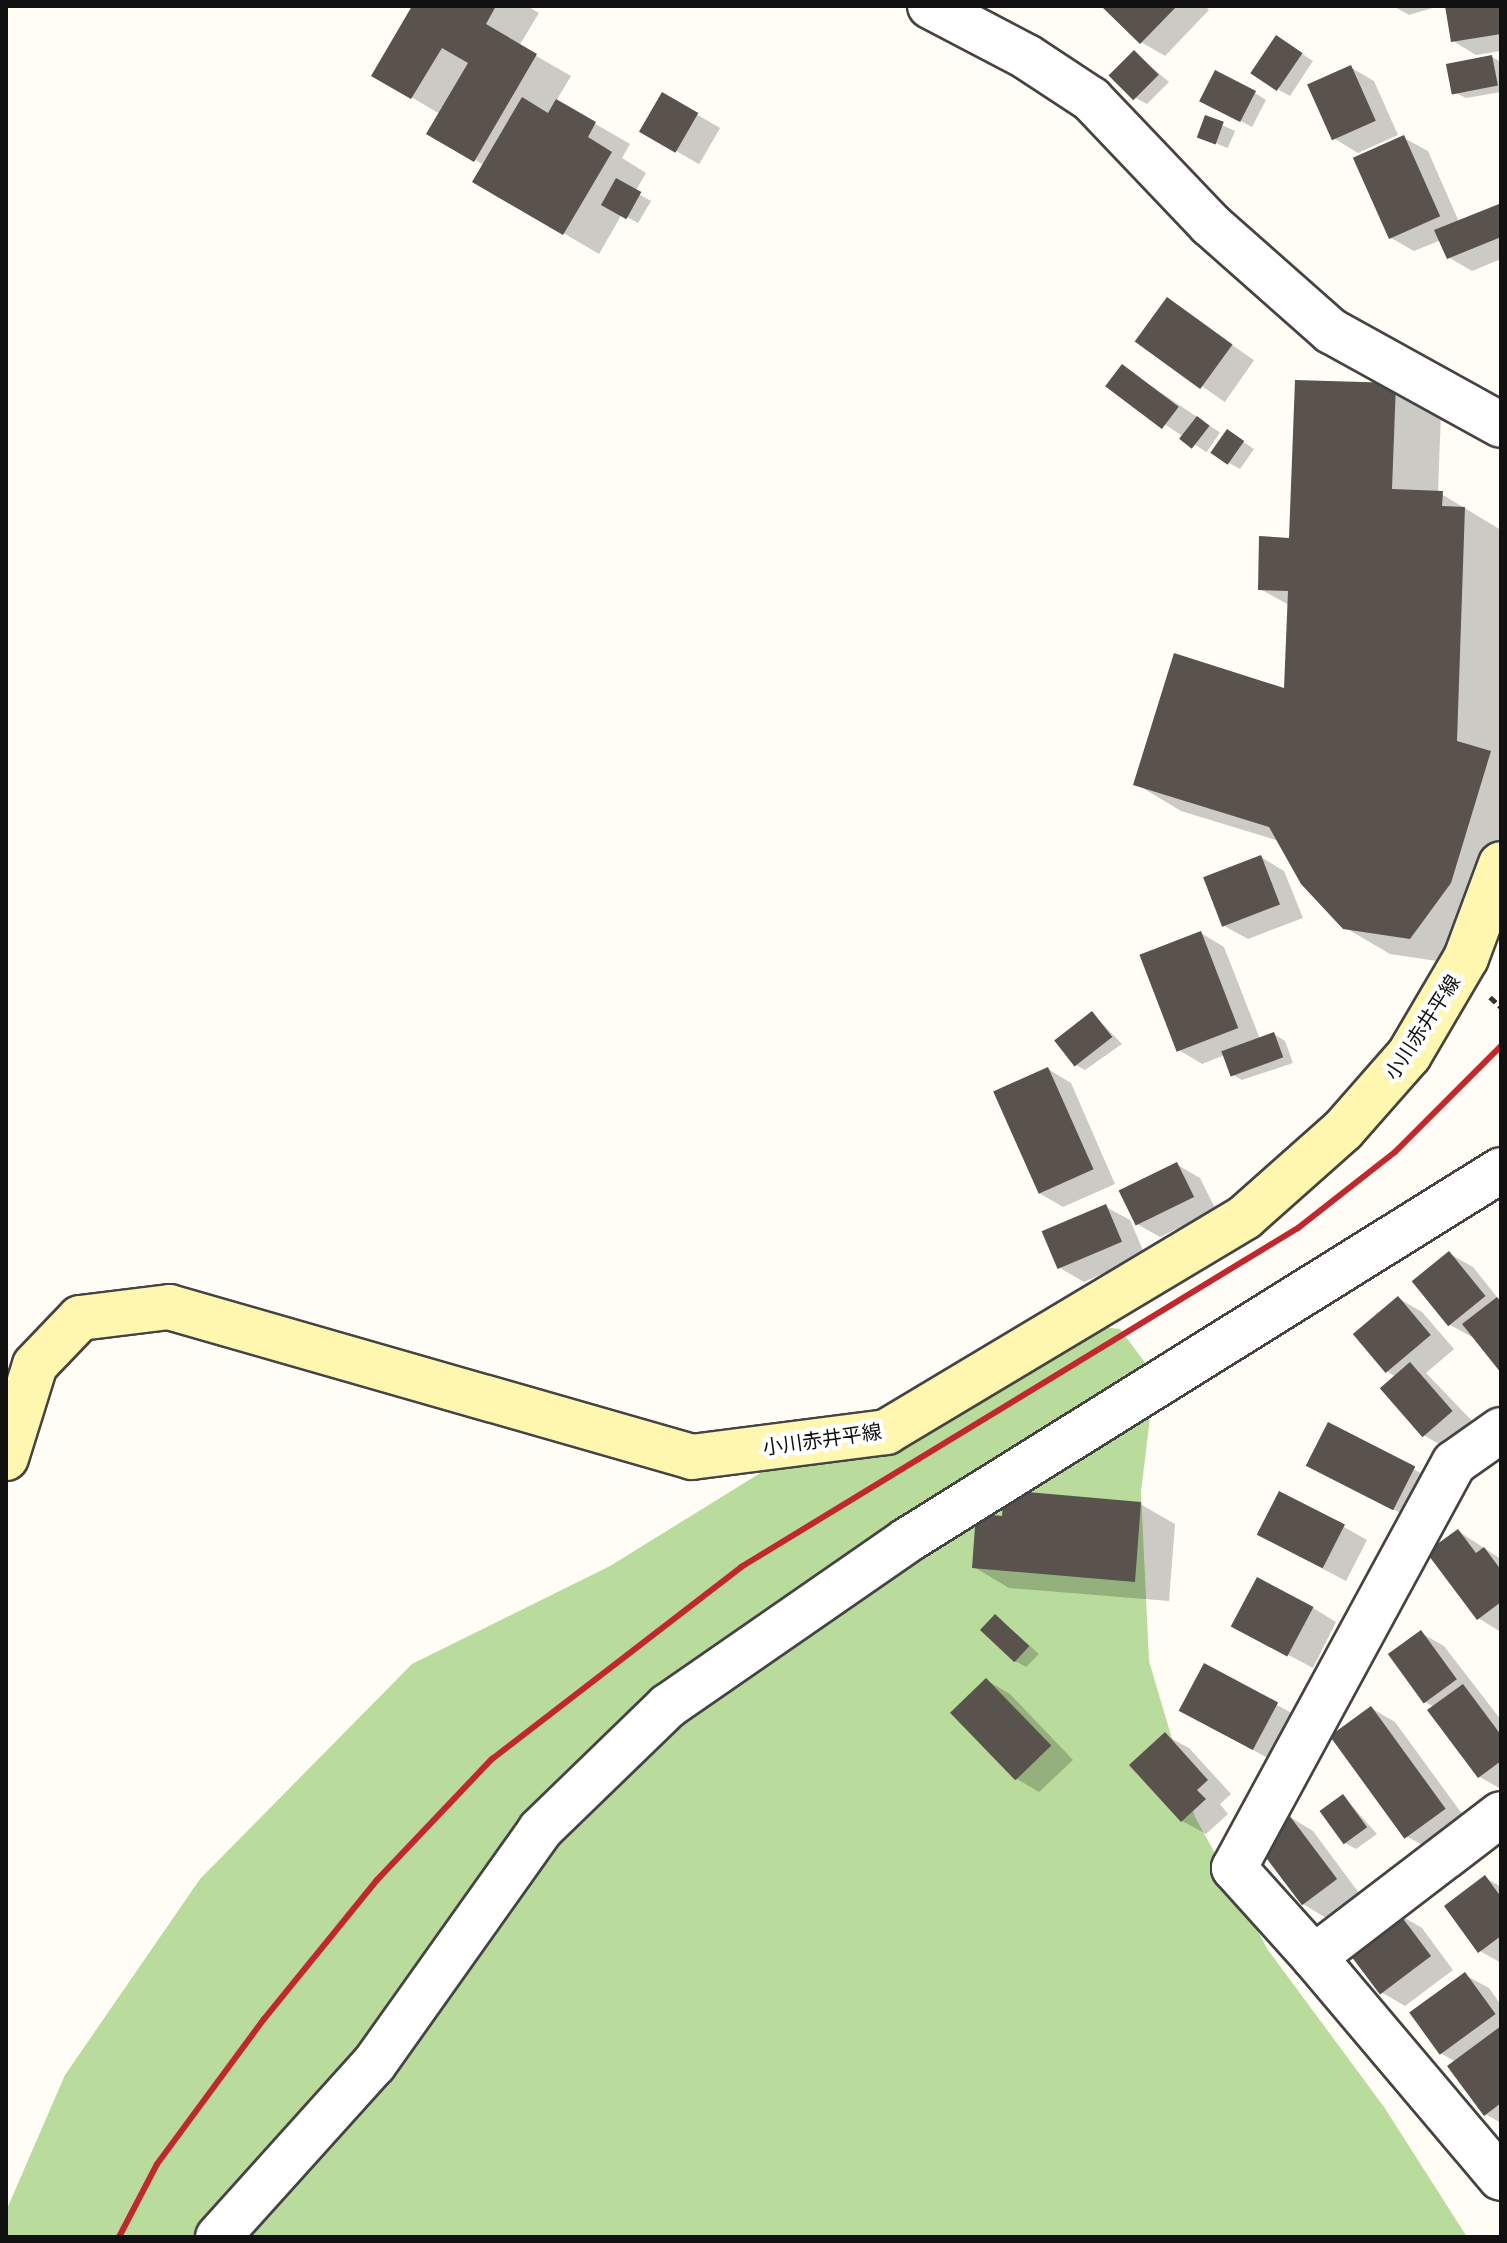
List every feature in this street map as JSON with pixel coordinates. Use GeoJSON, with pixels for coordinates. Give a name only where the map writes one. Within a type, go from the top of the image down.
{"type":"FeatureCollection","features":[{"type":"Feature","properties":{"kind":"main road","name":"小川赤井平線"},"geometry":{"type":"LineString","coordinates":[[6,1458],[35,1365],[80,1318],[169,1307],[692,1457],[886,1432],[1245,1217],[1343,1130],[1409,1055],[1472,947],[1501,864]]}},
{"type":"Feature","properties":{"kind":"street"},"geometry":{"type":"LineString","coordinates":[[930,6],[1027,57],[1091,99],[1210,224],[1331,331],[1501,425]]}},
{"type":"Feature","properties":{"kind":"street"},"geometry":{"type":"LineString","coordinates":[[218,2237],[374,2064],[540,1830],[668,1706],[906,1541],[1501,1170]]}},
{"type":"Feature","properties":{"kind":"street"},"geometry":{"type":"LineString","coordinates":[[1501,1430],[1454,1463],[1234,1868],[1314,1957],[1501,2178]]}},
{"type":"Feature","properties":{"kind":"street"},"geometry":{"type":"LineString","coordinates":[[1314,1957],[1501,1814]]}},
{"type":"Feature","properties":{"kind":"green space"},"geometry":{"type":"Polygon","coordinates":[[[1071,1323],[1120,1329],[1155,1376],[1141,1492],[1149,1661],[1195,1817],[1268,1950],[1384,2107],[1467,2237],[6,2237],[6,2211],[65,2075],[200,1879],[412,1664],[610,1566],[762,1472],[1071,1323]]]}},
{"type":"Feature","properties":{"kind":"building"},"geometry":{"type":"Polygon","coordinates":[[[412,6],[496,6],[486,24],[537,54],[474,162],[426,134],[468,63],[442,48],[411,99],[371,76],[412,6]]]}},
{"type":"Feature","properties":{"kind":"building"},"geometry":{"type":"Polygon","coordinates":[[[1101,6],[1177,6],[1140,44],[1101,6]]]}},
{"type":"Feature","properties":{"kind":"building"},"geometry":{"type":"Polygon","coordinates":[[[1445,6],[1501,6],[1501,34],[1451,42],[1445,6]]]}},
{"type":"Feature","properties":{"kind":"building"},"geometry":{"type":"Polygon","coordinates":[[[1276,35],[1303,53],[1277,91],[1250,73],[1276,35]]]}},
{"type":"Feature","properties":{"kind":"building"},"geometry":{"type":"Polygon","coordinates":[[[1134,50],[1159,75],[1133,100],[1109,75],[1134,50]]]}},
{"type":"Feature","properties":{"kind":"building"},"geometry":{"type":"Polygon","coordinates":[[[1492,55],[1498,85],[1452,94],[1446,64],[1492,55]]]}},
{"type":"Feature","properties":{"kind":"building"},"geometry":{"type":"Polygon","coordinates":[[[1351,65],[1376,121],[1332,140],[1307,85],[1351,65]]]}},
{"type":"Feature","properties":{"kind":"building"},"geometry":{"type":"Polygon","coordinates":[[[1215,70],[1256,91],[1240,122],[1199,101],[1215,70]]]}},
{"type":"Feature","properties":{"kind":"building"},"geometry":{"type":"Polygon","coordinates":[[[662,92],[698,113],[675,153],[639,132],[662,92]]]}},
{"type":"Feature","properties":{"kind":"building"},"geometry":{"type":"Polygon","coordinates":[[[522,97],[548,113],[556,99],[596,122],[588,137],[612,152],[563,235],[472,182],[522,97]]]}},
{"type":"Feature","properties":{"kind":"building"},"geometry":{"type":"Polygon","coordinates":[[[1205,115],[1224,122],[1216,144],[1197,138],[1205,115]]]}},
{"type":"Feature","properties":{"kind":"building"},"geometry":{"type":"Polygon","coordinates":[[[1404,135],[1440,216],[1389,239],[1353,158],[1404,135]]]}},
{"type":"Feature","properties":{"kind":"building"},"geometry":{"type":"Polygon","coordinates":[[[616,178],[641,192],[626,219],[601,205],[616,178]]]}},
{"type":"Feature","properties":{"kind":"building"},"geometry":{"type":"Polygon","coordinates":[[[1499,204],[1501,237],[1447,259],[1434,230],[1499,204]]]}},
{"type":"Feature","properties":{"kind":"building"},"geometry":{"type":"Polygon","coordinates":[[[1167,297],[1233,345],[1200,389],[1135,341],[1167,297]]]}},
{"type":"Feature","properties":{"kind":"building"},"geometry":{"type":"Polygon","coordinates":[[[1122,364],[1179,407],[1162,429],[1105,386],[1122,364]]]}},
{"type":"Feature","properties":{"kind":"building"},"geometry":{"type":"Polygon","coordinates":[[[1295,380],[1396,383],[1392,489],[1443,491],[1442,506],[1465,507],[1457,741],[1491,751],[1451,883],[1410,939],[1343,929],[1301,884],[1269,827],[1133,785],[1174,653],[1284,688],[1288,591],[1258,590],[1259,536],[1289,538],[1295,380]]]}},
{"type":"Feature","properties":{"kind":"building"},"geometry":{"type":"Polygon","coordinates":[[[1197,416],[1210,426],[1192,449],[1179,439],[1197,416]]]}},
{"type":"Feature","properties":{"kind":"building"},"geometry":{"type":"Polygon","coordinates":[[[1227,429],[1244,441],[1228,465],[1210,453],[1227,429]]]}},
{"type":"Feature","properties":{"kind":"building"},"geometry":{"type":"Polygon","coordinates":[[[1261,855],[1280,904],[1222,927],[1203,877],[1261,855]]]}},
{"type":"Feature","properties":{"kind":"building"},"geometry":{"type":"Polygon","coordinates":[[[1201,931],[1238,1028],[1177,1052],[1139,955],[1201,931]]]}},
{"type":"Feature","properties":{"kind":"building"},"geometry":{"type":"Polygon","coordinates":[[[1092,1011],[1112,1037],[1074,1067],[1054,1041],[1092,1011]]]}},
{"type":"Feature","properties":{"kind":"building"},"geometry":{"type":"Polygon","coordinates":[[[1274,1032],[1283,1057],[1231,1077],[1221,1051],[1274,1032]]]}},
{"type":"Feature","properties":{"kind":"building"},"geometry":{"type":"Polygon","coordinates":[[[1048,1067],[1094,1169],[1039,1194],[993,1091],[1048,1067]]]}},
{"type":"Feature","properties":{"kind":"building"},"geometry":{"type":"Polygon","coordinates":[[[1177,1162],[1194,1197],[1136,1226],[1119,1190],[1177,1162]]]}},
{"type":"Feature","properties":{"kind":"building"},"geometry":{"type":"Polygon","coordinates":[[[1106,1204],[1122,1242],[1058,1269],[1042,1231],[1106,1204]]]}},
{"type":"Feature","properties":{"kind":"building"},"geometry":{"type":"Polygon","coordinates":[[[1449,1251],[1486,1296],[1448,1326],[1412,1281],[1449,1251]]]}},
{"type":"Feature","properties":{"kind":"building"},"geometry":{"type":"Polygon","coordinates":[[[1398,1296],[1431,1335],[1386,1373],[1353,1334],[1398,1296]]]}},
{"type":"Feature","properties":{"kind":"building"},"geometry":{"type":"Polygon","coordinates":[[[1497,1297],[1501,1302],[1501,1373],[1462,1324],[1497,1297]]]}},
{"type":"Feature","properties":{"kind":"building"},"geometry":{"type":"Polygon","coordinates":[[[1410,1362],[1453,1411],[1422,1437],[1380,1388],[1410,1362]]]}},
{"type":"Feature","properties":{"kind":"building"},"geometry":{"type":"Polygon","coordinates":[[[1328,1422],[1415,1466],[1393,1510],[1306,1466],[1328,1422]]]}},
{"type":"Feature","properties":{"kind":"building"},"geometry":{"type":"Polygon","coordinates":[[[1004,1490],[1141,1502],[1135,1582],[972,1568],[976,1513],[1002,1516],[1004,1490]]]}},
{"type":"Feature","properties":{"kind":"building"},"geometry":{"type":"Polygon","coordinates":[[[1279,1491],[1345,1525],[1323,1568],[1257,1535],[1279,1491]]]}},
{"type":"Feature","properties":{"kind":"building"},"geometry":{"type":"Polygon","coordinates":[[[1458,1529],[1476,1553],[1484,1547],[1501,1570],[1501,1602],[1477,1620],[1426,1552],[1458,1529]]]}},
{"type":"Feature","properties":{"kind":"building"},"geometry":{"type":"Polygon","coordinates":[[[1257,1577],[1314,1607],[1287,1656],[1231,1626],[1257,1577]]]}},
{"type":"Feature","properties":{"kind":"building"},"geometry":{"type":"Polygon","coordinates":[[[995,1614],[1029,1646],[1014,1662],[980,1630],[995,1614]]]}},
{"type":"Feature","properties":{"kind":"building"},"geometry":{"type":"Polygon","coordinates":[[[1421,1630],[1457,1679],[1424,1703],[1388,1654],[1421,1630]]]}},
{"type":"Feature","properties":{"kind":"building"},"geometry":{"type":"Polygon","coordinates":[[[1204,1663],[1278,1702],[1253,1750],[1179,1711],[1204,1663]]]}},
{"type":"Feature","properties":{"kind":"building"},"geometry":{"type":"Polygon","coordinates":[[[986,1678],[1051,1746],[1015,1780],[950,1713],[986,1678]]]}},
{"type":"Feature","properties":{"kind":"building"},"geometry":{"type":"Polygon","coordinates":[[[1463,1684],[1501,1735],[1501,1761],[1478,1778],[1427,1710],[1463,1684]]]}},
{"type":"Feature","properties":{"kind":"building"},"geometry":{"type":"Polygon","coordinates":[[[1371,1706],[1446,1809],[1404,1839],[1330,1736],[1371,1706]]]}},
{"type":"Feature","properties":{"kind":"building"},"geometry":{"type":"Polygon","coordinates":[[[1165,1732],[1208,1780],[1197,1790],[1206,1799],[1181,1822],[1129,1765],[1165,1732]]]}},
{"type":"Feature","properties":{"kind":"building"},"geometry":{"type":"Polygon","coordinates":[[[1343,1794],[1367,1827],[1344,1844],[1320,1811],[1343,1794]]]}},
{"type":"Feature","properties":{"kind":"building"},"geometry":{"type":"Polygon","coordinates":[[[1289,1815],[1337,1879],[1302,1905],[1254,1841],[1289,1815]]]}},
{"type":"Feature","properties":{"kind":"building"},"geometry":{"type":"Polygon","coordinates":[[[1485,1875],[1501,1897],[1501,1936],[1478,1953],[1444,1906],[1485,1875]]]}},
{"type":"Feature","properties":{"kind":"building"},"geometry":{"type":"Polygon","coordinates":[[[1398,1912],[1431,1956],[1380,1994],[1347,1951],[1398,1912]]]}},
{"type":"Feature","properties":{"kind":"building"},"geometry":{"type":"Polygon","coordinates":[[[1465,1972],[1496,2014],[1440,2055],[1409,2013],[1465,1972]]]}},
{"type":"Feature","properties":{"kind":"building"},"geometry":{"type":"Polygon","coordinates":[[[1501,2026],[1501,2103],[1484,2116],[1447,2066],[1501,2026]]]}},
{"type":"Feature","properties":{"kind":"railway"},"geometry":{"type":"LineString","coordinates":[[119,2237],[157,2164],[264,2019],[377,1880],[492,1759],[741,1567],[1298,1228],[1395,1152],[1501,1046]]}}]}
